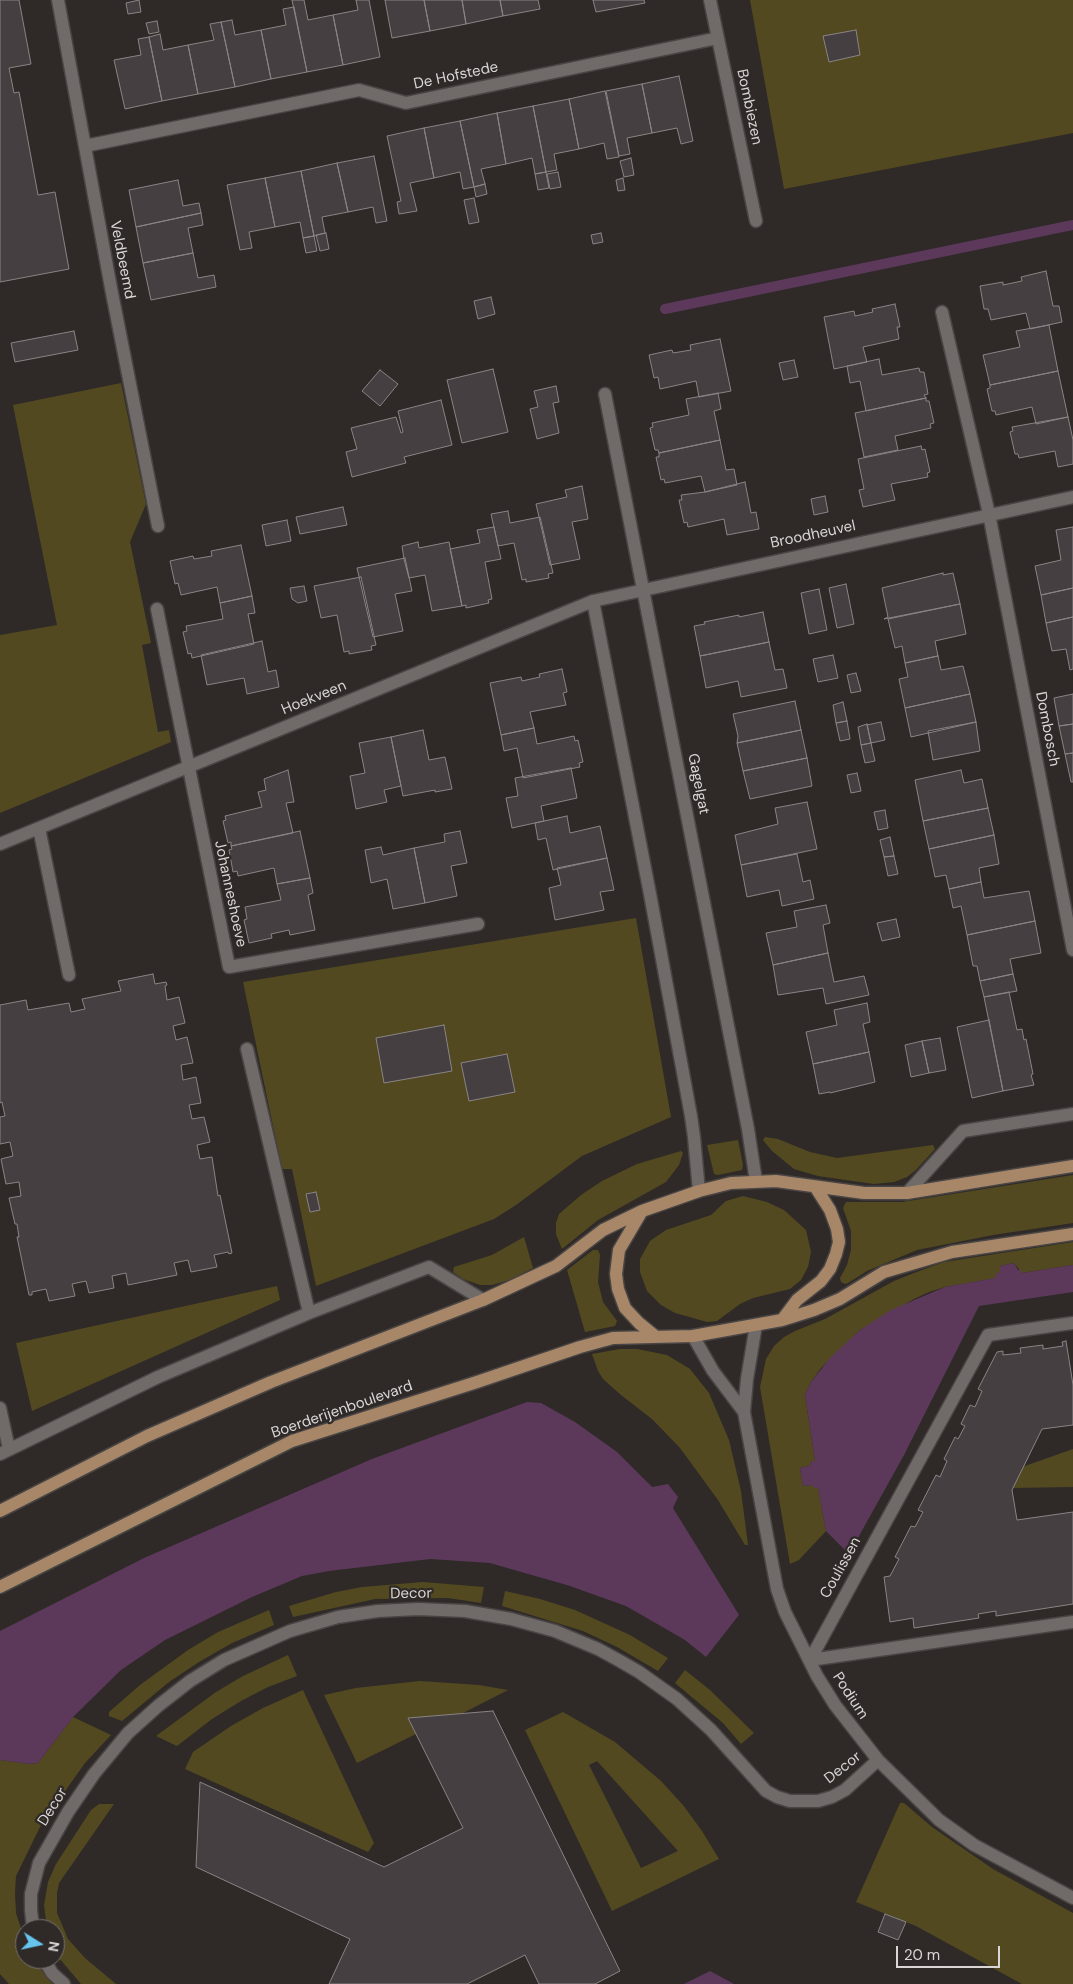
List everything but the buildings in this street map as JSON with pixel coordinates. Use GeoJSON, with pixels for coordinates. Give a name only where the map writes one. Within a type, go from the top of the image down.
{"type":"FeatureCollection","features":[{"type":"Feature","properties":{"kind":"main road"},"geometry":{"type":"LineString","coordinates":[[0,1512],[174,1424],[270,1382],[483,1300],[556,1266],[603,1230],[642,1211],[699,1192],[731,1183],[756,1181],[795,1183],[816,1188],[864,1193],[907,1193],[1073,1166]]}},
{"type":"Feature","properties":{"kind":"main road"},"geometry":{"type":"LineString","coordinates":[[782,1320],[797,1300],[821,1281],[830,1269],[836,1254],[839,1242],[838,1229],[830,1210],[816,1188]]}},
{"type":"Feature","properties":{"kind":"main road"},"geometry":{"type":"LineString","coordinates":[[642,1211],[618,1250],[616,1274],[618,1289],[625,1308],[656,1337]]}},
{"type":"Feature","properties":{"kind":"main road","name":"Boerderijenboulevard"},"geometry":{"type":"LineString","coordinates":[[0,1587],[292,1441],[477,1382],[580,1346],[613,1338],[693,1336],[782,1320],[840,1299],[884,1272],[952,1252],[1073,1234]]}},
{"type":"Feature","properties":{"kind":"street","name":"Veldbeemd"},"geometry":{"type":"LineString","coordinates":[[58,0],[158,526]]}},
{"type":"Feature","properties":{"kind":"street","name":"Bombiezen"},"geometry":{"type":"LineString","coordinates":[[710,0],[756,221]]}},
{"type":"Feature","properties":{"kind":"street","name":"De Hofstede"},"geometry":{"type":"LineString","coordinates":[[85,146],[359,90],[406,103],[718,38]]}},
{"type":"Feature","properties":{"kind":"street"},"geometry":{"type":"LineString","coordinates":[[942,312],[989,514]]}},
{"type":"Feature","properties":{"kind":"street","name":"Gagelgat"},"geometry":{"type":"LineString","coordinates":[[605,394],[748,1129],[756,1181]]}},
{"type":"Feature","properties":{"kind":"street","name":"Broodheuvel"},"geometry":{"type":"LineString","coordinates":[[643,588],[1073,496]]}},
{"type":"Feature","properties":{"kind":"street","name":"Dombosch"},"geometry":{"type":"LineString","coordinates":[[989,514],[1073,950]]}},
{"type":"Feature","properties":{"kind":"street","name":"Hoekveen"},"geometry":{"type":"LineString","coordinates":[[0,844],[593,601],[643,588]]}},
{"type":"Feature","properties":{"kind":"street"},"geometry":{"type":"LineString","coordinates":[[593,601],[650,894],[694,1137],[699,1192]]}},
{"type":"Feature","properties":{"kind":"street","name":"Johanneshoeve"},"geometry":{"type":"LineString","coordinates":[[157,609],[229,967],[478,924]]}},
{"type":"Feature","properties":{"kind":"street"},"geometry":{"type":"LineString","coordinates":[[39,828],[69,975]]}},
{"type":"Feature","properties":{"kind":"street"},"geometry":{"type":"LineString","coordinates":[[247,1049],[309,1312]]}},
{"type":"Feature","properties":{"kind":"street"},"geometry":{"type":"LineString","coordinates":[[907,1193],[963,1131],[1073,1114]]}},
{"type":"Feature","properties":{"kind":"street"},"geometry":{"type":"LineString","coordinates":[[0,1408],[4,1451],[158,1377],[309,1312],[429,1267],[483,1300]]}},
{"type":"Feature","properties":{"kind":"street","name":"Coulissen"},"geometry":{"type":"LineString","coordinates":[[810,1660],[988,1335],[1073,1323]]}},
{"type":"Feature","properties":{"kind":"street","name":"Podium"},"geometry":{"type":"LineString","coordinates":[[756,1325],[747,1379],[744,1412],[777,1589],[785,1612],[817,1676],[835,1705],[878,1760],[939,1820],[974,1845],[1073,1898]]}},
{"type":"Feature","properties":{"kind":"street","name":"Podium"},"geometry":{"type":"LineString","coordinates":[[693,1336],[713,1371],[744,1412]]}},
{"type":"Feature","properties":{"kind":"street","name":"Decor"},"geometry":{"type":"LineString","coordinates":[[32,1919],[31,1894],[39,1863],[68,1812],[94,1774],[128,1733],[190,1681],[224,1660],[290,1630],[338,1617],[378,1611],[418,1609],[465,1611],[511,1619],[555,1631],[633,1668],[677,1699],[711,1730],[766,1790],[777,1797],[790,1801],[818,1801],[832,1797],[845,1790],[878,1760]]}},
{"type":"Feature","properties":{"kind":"street"},"geometry":{"type":"LineString","coordinates":[[810,1660],[1073,1622]]}},
{"type":"Feature","properties":{"kind":"street"},"geometry":{"type":"LineString","coordinates":[[49,1969],[52,1974],[64,1984]]}},
{"type":"Feature","properties":{"kind":"shaded area"},"geometry":{"type":"Polygon","coordinates":[[[750,0],[1073,0],[1073,133],[784,189],[750,0]]]}},
{"type":"Feature","properties":{"kind":"shaded area"},"geometry":{"type":"Polygon","coordinates":[[[121,383],[146,504],[130,542],[151,643],[142,645],[158,732],[169,730],[171,742],[0,813],[0,635],[57,625],[13,405],[121,383]]]}},
{"type":"Feature","properties":{"kind":"shaded area"},"geometry":{"type":"Polygon","coordinates":[[[636,918],[671,1117],[582,1156],[494,1219],[316,1286],[292,1169],[282,1169],[243,982],[636,918]]]}},
{"type":"Feature","properties":{"kind":"shaded area"},"geometry":{"type":"Polygon","coordinates":[[[765,1137],[778,1139],[810,1152],[837,1158],[933,1145],[935,1149],[907,1177],[894,1182],[874,1184],[818,1176],[794,1169],[772,1151],[763,1140],[765,1137]]]}},
{"type":"Feature","properties":{"kind":"shaded area"},"geometry":{"type":"Polygon","coordinates":[[[738,1140],[743,1165],[742,1170],[718,1175],[714,1174],[707,1145],[738,1140]]]}},
{"type":"Feature","properties":{"kind":"shaded area"},"geometry":{"type":"Polygon","coordinates":[[[681,1151],[683,1153],[679,1165],[666,1182],[598,1220],[562,1249],[556,1234],[556,1223],[559,1214],[581,1195],[602,1181],[637,1164],[681,1151]]]}},
{"type":"Feature","properties":{"kind":"shaded area"},"geometry":{"type":"Polygon","coordinates":[[[1073,1175],[1073,1223],[993,1235],[917,1250],[867,1271],[848,1283],[841,1282],[840,1278],[847,1265],[851,1250],[851,1231],[843,1208],[846,1202],[902,1202],[1073,1175]]]}},
{"type":"Feature","properties":{"kind":"shaded area"},"geometry":{"type":"Polygon","coordinates":[[[743,1196],[767,1202],[784,1210],[806,1230],[811,1252],[808,1267],[801,1280],[790,1289],[753,1298],[740,1304],[717,1321],[707,1322],[675,1313],[661,1305],[647,1291],[640,1272],[640,1259],[650,1241],[666,1230],[711,1215],[726,1201],[743,1196]]]}},
{"type":"Feature","properties":{"kind":"shaded area"},"geometry":{"type":"Polygon","coordinates":[[[524,1237],[533,1268],[510,1280],[492,1285],[480,1285],[463,1279],[453,1272],[454,1267],[492,1255],[524,1237]]]}},
{"type":"Feature","properties":{"kind":"shaded area"},"geometry":{"type":"Polygon","coordinates":[[[1073,1242],[1073,1265],[1022,1273],[1014,1263],[1000,1266],[1000,1271],[996,1278],[945,1287],[929,1292],[860,1330],[821,1368],[805,1395],[815,1461],[812,1461],[809,1466],[800,1468],[803,1486],[811,1485],[818,1487],[826,1531],[799,1560],[790,1564],[760,1387],[766,1359],[774,1346],[784,1337],[795,1331],[825,1319],[894,1281],[944,1262],[1073,1242]]]}},
{"type":"Feature","properties":{"kind":"shaded area"},"geometry":{"type":"Polygon","coordinates":[[[593,1250],[598,1250],[600,1255],[598,1282],[603,1302],[617,1321],[615,1326],[585,1332],[567,1270],[593,1250]]]}},
{"type":"Feature","properties":{"kind":"shaded area"},"geometry":{"type":"Polygon","coordinates":[[[1014,1263],[1022,1273],[1073,1265],[1073,1292],[979,1306],[904,1455],[849,1554],[826,1531],[818,1488],[811,1485],[803,1486],[800,1468],[809,1466],[812,1461],[815,1461],[805,1395],[811,1382],[830,1358],[860,1330],[891,1310],[945,1287],[995,1278],[1000,1271],[1000,1266],[1014,1263]]]}},
{"type":"Feature","properties":{"kind":"shaded area"},"geometry":{"type":"Polygon","coordinates":[[[277,1286],[280,1300],[32,1411],[16,1343],[277,1286]]]}},
{"type":"Feature","properties":{"kind":"shaded area"},"geometry":{"type":"Polygon","coordinates":[[[620,1349],[637,1349],[667,1355],[690,1369],[709,1393],[729,1440],[741,1491],[748,1545],[745,1545],[718,1500],[680,1448],[652,1419],[603,1379],[592,1354],[620,1349]]]}},
{"type":"Feature","properties":{"kind":"shaded area"},"geometry":{"type":"Polygon","coordinates":[[[527,1402],[541,1403],[575,1422],[617,1452],[652,1487],[668,1484],[678,1497],[673,1508],[739,1615],[706,1657],[685,1640],[626,1606],[567,1585],[490,1563],[430,1559],[329,1571],[302,1576],[252,1597],[165,1640],[121,1670],[73,1717],[38,1763],[29,1764],[0,1760],[0,1631],[144,1558],[372,1459],[527,1402]]]}},
{"type":"Feature","properties":{"kind":"shaded area"},"geometry":{"type":"Polygon","coordinates":[[[1073,1449],[1073,1487],[1011,1488],[1022,1467],[1073,1449]]]}},
{"type":"Feature","properties":{"kind":"shaded area"},"geometry":{"type":"Polygon","coordinates":[[[423,1582],[484,1587],[481,1603],[448,1598],[375,1599],[293,1617],[289,1606],[336,1592],[362,1587],[423,1582]]]}},
{"type":"Feature","properties":{"kind":"shaded area"},"geometry":{"type":"Polygon","coordinates":[[[505,1591],[575,1610],[630,1635],[668,1658],[658,1671],[617,1647],[583,1631],[502,1606],[505,1591]]]}},
{"type":"Feature","properties":{"kind":"shaded area"},"geometry":{"type":"Polygon","coordinates":[[[269,1610],[274,1625],[232,1643],[199,1662],[169,1682],[122,1721],[109,1716],[109,1712],[140,1685],[188,1650],[218,1632],[269,1610]]]}},
{"type":"Feature","properties":{"kind":"shaded area"},"geometry":{"type":"Polygon","coordinates":[[[288,1655],[297,1676],[268,1687],[241,1701],[212,1719],[177,1746],[156,1736],[216,1692],[243,1676],[288,1655]]]}},
{"type":"Feature","properties":{"kind":"shaded area"},"geometry":{"type":"Polygon","coordinates":[[[685,1670],[710,1690],[754,1733],[741,1744],[723,1723],[675,1683],[685,1670]]]}},
{"type":"Feature","properties":{"kind":"shaded area"},"geometry":{"type":"Polygon","coordinates":[[[420,1681],[479,1685],[508,1690],[461,1714],[409,1718],[416,1734],[357,1763],[324,1695],[356,1688],[420,1681]]]}},
{"type":"Feature","properties":{"kind":"shaded area"},"geometry":{"type":"Polygon","coordinates":[[[303,1690],[374,1843],[368,1852],[185,1769],[193,1752],[231,1726],[263,1708],[303,1690]]]}},
{"type":"Feature","properties":{"kind":"shaded area"},"geometry":{"type":"Polygon","coordinates":[[[563,1712],[615,1742],[661,1781],[683,1805],[719,1859],[612,1911],[525,1730],[563,1712]],[[597,1761],[589,1765],[641,1868],[678,1851],[597,1761]]]}},
{"type":"Feature","properties":{"kind":"shaded area"},"geometry":{"type":"Polygon","coordinates":[[[73,1717],[111,1735],[85,1763],[41,1825],[16,1876],[15,1893],[18,1919],[15,1919],[15,1969],[41,1969],[52,1984],[9,1984],[0,1974],[0,1760],[29,1764],[38,1763],[73,1717]]]}},
{"type":"Feature","properties":{"kind":"shaded area"},"geometry":{"type":"Polygon","coordinates":[[[900,1803],[904,1803],[932,1827],[993,1869],[1073,1913],[1073,1984],[1022,1984],[916,1926],[856,1902],[900,1803]]]}},
{"type":"Feature","properties":{"kind":"shaded area"},"geometry":{"type":"Polygon","coordinates":[[[99,1804],[114,1804],[59,1883],[57,1913],[60,1919],[46,1919],[44,1905],[48,1882],[56,1864],[91,1810],[99,1804]]]}},
{"type":"Feature","properties":{"kind":"shaded area"},"geometry":{"type":"Polygon","coordinates":[[[65,1932],[68,1939],[85,1958],[116,1984],[81,1984],[65,1965],[65,1932]]]}},
{"type":"Feature","properties":{"kind":"shaded area"},"geometry":{"type":"Polygon","coordinates":[[[710,1971],[734,1984],[684,1984],[710,1971]]]}},
{"type":"Feature","properties":{"kind":"waterway"},"geometry":{"type":"LineString","coordinates":[[665,309],[1073,225]]}}]}
